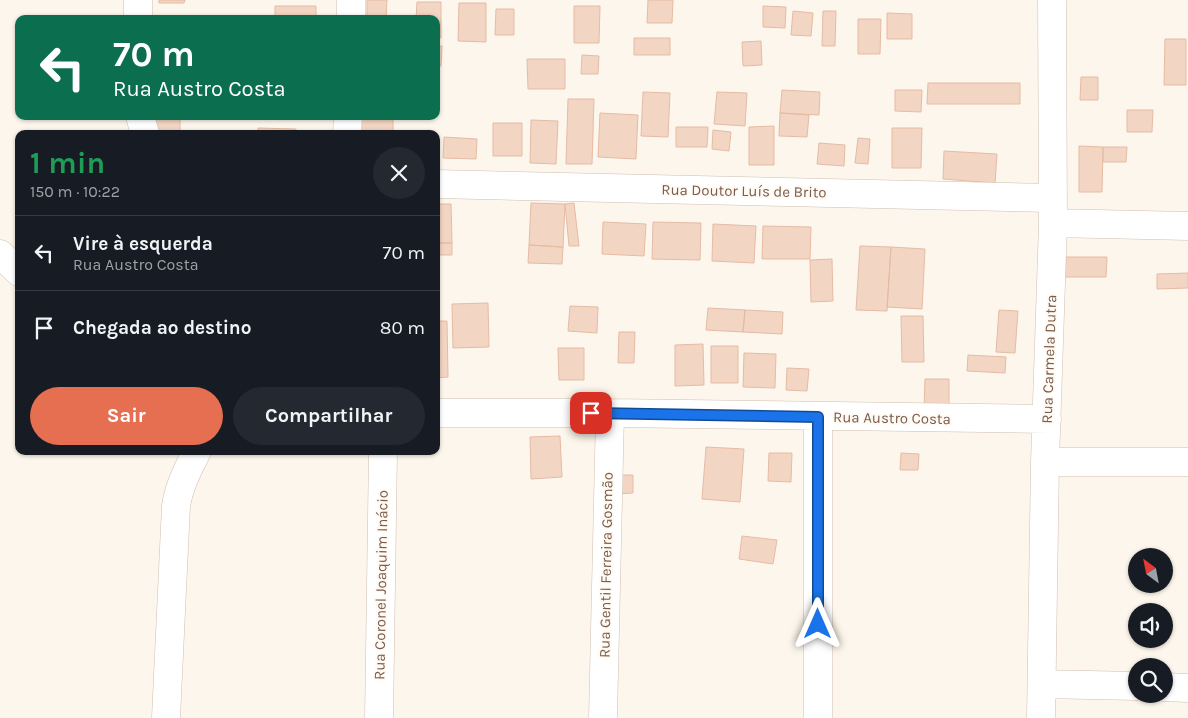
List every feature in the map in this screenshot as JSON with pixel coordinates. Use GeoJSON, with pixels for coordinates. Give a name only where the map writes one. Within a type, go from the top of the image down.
{"type":"FeatureCollection","features":[{"type":"Feature","properties":{"kind":"street"},"geometry":{"type":"LineString","coordinates":[[138,0],[138,15]]}},
{"type":"Feature","properties":{"kind":"street"},"geometry":{"type":"LineString","coordinates":[[350,15],[351,0]]}},
{"type":"Feature","properties":{"kind":"street","name":"Rua Carmela Dutra"},"geometry":{"type":"LineString","coordinates":[[1041,718],[1045,462],[1053,210],[1052,0]]}},
{"type":"Feature","properties":{"kind":"street","name":"Rua Doutor Luís de Brito"},"geometry":{"type":"LineString","coordinates":[[440,184],[1053,210],[1188,226]]}},
{"type":"Feature","properties":{"kind":"street"},"geometry":{"type":"LineString","coordinates":[[0,254],[15,268]]}},
{"type":"Feature","properties":{"kind":"street","name":"Rua Austro Costa"},"geometry":{"type":"LineString","coordinates":[[440,413],[610,413],[1047,419]]}},
{"type":"Feature","properties":{"kind":"street","name":"Rua Gentil Ferreira Gosmão"},"geometry":{"type":"LineString","coordinates":[[603,718],[610,413]]}},
{"type":"Feature","properties":{"kind":"street"},"geometry":{"type":"LineString","coordinates":[[818,417],[818,718]]}},
{"type":"Feature","properties":{"kind":"street"},"geometry":{"type":"LineString","coordinates":[[166,718],[176,506],[178,491],[195,455]]}},
{"type":"Feature","properties":{"kind":"street","name":"Rua Coronel Joaquim Inácio"},"geometry":{"type":"LineString","coordinates":[[379,718],[383,455]]}},
{"type":"Feature","properties":{"kind":"street"},"geometry":{"type":"LineString","coordinates":[[1045,462],[1188,462]]}},
{"type":"Feature","properties":{"kind":"street"},"geometry":{"type":"LineString","coordinates":[[1042,684],[1128,686]]}},
{"type":"Feature","properties":{"kind":"street"},"geometry":{"type":"LineString","coordinates":[[1173,687],[1188,688]]}},
{"type":"Feature","properties":{"kind":"building"},"geometry":{"type":"Polygon","coordinates":[[[159,0],[185,0],[184,3],[159,3],[159,0]]]}},
{"type":"Feature","properties":{"kind":"building"},"geometry":{"type":"Polygon","coordinates":[[[367,0],[387,0],[386,15],[367,15],[367,0]]]}},
{"type":"Feature","properties":{"kind":"building"},"geometry":{"type":"Polygon","coordinates":[[[648,0],[673,0],[672,23],[647,23],[648,0]]]}},
{"type":"Feature","properties":{"kind":"building"},"geometry":{"type":"Polygon","coordinates":[[[417,2],[441,2],[441,38],[440,15],[416,15],[417,2]]]}},
{"type":"Feature","properties":{"kind":"building"},"geometry":{"type":"Polygon","coordinates":[[[459,3],[486,3],[486,42],[458,41],[459,3]]]}},
{"type":"Feature","properties":{"kind":"building"},"geometry":{"type":"Polygon","coordinates":[[[275,6],[316,6],[316,15],[275,15],[275,6]]]}},
{"type":"Feature","properties":{"kind":"building"},"geometry":{"type":"Polygon","coordinates":[[[574,6],[600,6],[599,43],[574,43],[574,6]]]}},
{"type":"Feature","properties":{"kind":"building"},"geometry":{"type":"Polygon","coordinates":[[[763,6],[786,7],[785,28],[763,27],[763,6]]]}},
{"type":"Feature","properties":{"kind":"building"},"geometry":{"type":"Polygon","coordinates":[[[496,9],[514,9],[514,35],[495,35],[496,9]]]}},
{"type":"Feature","properties":{"kind":"building"},"geometry":{"type":"Polygon","coordinates":[[[793,11],[813,13],[811,36],[791,35],[793,11]]]}},
{"type":"Feature","properties":{"kind":"building"},"geometry":{"type":"Polygon","coordinates":[[[823,11],[836,11],[835,46],[822,46],[823,11]]]}},
{"type":"Feature","properties":{"kind":"building"},"geometry":{"type":"Polygon","coordinates":[[[887,13],[912,14],[912,39],[887,39],[887,13]]]}},
{"type":"Feature","properties":{"kind":"building"},"geometry":{"type":"Polygon","coordinates":[[[858,19],[881,19],[880,54],[858,54],[858,19]]]}},
{"type":"Feature","properties":{"kind":"building"},"geometry":{"type":"Polygon","coordinates":[[[634,38],[670,38],[670,55],[634,55],[634,38]]]}},
{"type":"Feature","properties":{"kind":"building"},"geometry":{"type":"Polygon","coordinates":[[[1165,39],[1186,39],[1186,85],[1164,85],[1165,39]]]}},
{"type":"Feature","properties":{"kind":"building"},"geometry":{"type":"Polygon","coordinates":[[[761,41],[762,65],[743,66],[742,42],[761,41]]]}},
{"type":"Feature","properties":{"kind":"building"},"geometry":{"type":"Polygon","coordinates":[[[440,46],[442,46],[441,66],[440,46]]]}},
{"type":"Feature","properties":{"kind":"building"},"geometry":{"type":"Polygon","coordinates":[[[582,55],[599,56],[598,74],[581,74],[582,55]]]}},
{"type":"Feature","properties":{"kind":"building"},"geometry":{"type":"Polygon","coordinates":[[[527,59],[565,59],[565,89],[528,89],[527,59]]]}},
{"type":"Feature","properties":{"kind":"building"},"geometry":{"type":"Polygon","coordinates":[[[1081,77],[1098,77],[1098,100],[1080,100],[1081,77]]]}},
{"type":"Feature","properties":{"kind":"building"},"geometry":{"type":"Polygon","coordinates":[[[928,83],[1020,83],[1020,104],[927,104],[928,83]]]}},
{"type":"Feature","properties":{"kind":"building"},"geometry":{"type":"Polygon","coordinates":[[[782,90],[820,92],[819,115],[780,113],[782,90]]]}},
{"type":"Feature","properties":{"kind":"building"},"geometry":{"type":"Polygon","coordinates":[[[895,90],[922,90],[921,112],[895,111],[895,90]]]}},
{"type":"Feature","properties":{"kind":"building"},"geometry":{"type":"Polygon","coordinates":[[[643,92],[670,93],[668,137],[641,136],[643,92]]]}},
{"type":"Feature","properties":{"kind":"building"},"geometry":{"type":"Polygon","coordinates":[[[717,92],[747,93],[745,126],[714,124],[717,92]]]}},
{"type":"Feature","properties":{"kind":"building"},"geometry":{"type":"Polygon","coordinates":[[[568,99],[594,99],[592,164],[566,164],[568,99]]]}},
{"type":"Feature","properties":{"kind":"building"},"geometry":{"type":"Polygon","coordinates":[[[1127,110],[1153,110],[1152,132],[1127,132],[1127,110]]]}},
{"type":"Feature","properties":{"kind":"building"},"geometry":{"type":"Polygon","coordinates":[[[600,113],[638,115],[636,159],[598,157],[600,113]]]}},
{"type":"Feature","properties":{"kind":"building"},"geometry":{"type":"Polygon","coordinates":[[[780,113],[809,115],[807,137],[779,136],[780,113]]]}},
{"type":"Feature","properties":{"kind":"building"},"geometry":{"type":"Polygon","coordinates":[[[155,120],[180,120],[180,130],[155,130],[155,120]]]}},
{"type":"Feature","properties":{"kind":"building"},"geometry":{"type":"Polygon","coordinates":[[[361,120],[393,120],[393,130],[361,130],[361,120]]]}},
{"type":"Feature","properties":{"kind":"building"},"geometry":{"type":"Polygon","coordinates":[[[531,120],[558,121],[556,164],[530,163],[531,120]]]}},
{"type":"Feature","properties":{"kind":"building"},"geometry":{"type":"Polygon","coordinates":[[[493,123],[522,123],[522,156],[493,156],[493,123]]]}},
{"type":"Feature","properties":{"kind":"building"},"geometry":{"type":"Polygon","coordinates":[[[774,126],[774,165],[749,165],[749,127],[774,126]]]}},
{"type":"Feature","properties":{"kind":"building"},"geometry":{"type":"Polygon","coordinates":[[[676,127],[708,127],[707,147],[676,147],[676,127]]]}},
{"type":"Feature","properties":{"kind":"building"},"geometry":{"type":"Polygon","coordinates":[[[258,128],[296,129],[296,130],[258,130],[258,128]]]}},
{"type":"Feature","properties":{"kind":"building"},"geometry":{"type":"Polygon","coordinates":[[[892,128],[922,128],[921,168],[892,168],[892,128]]]}},
{"type":"Feature","properties":{"kind":"building"},"geometry":{"type":"Polygon","coordinates":[[[713,130],[731,132],[729,151],[712,149],[713,130]]]}},
{"type":"Feature","properties":{"kind":"building"},"geometry":{"type":"Polygon","coordinates":[[[444,137],[477,139],[476,159],[443,158],[444,137]]]}},
{"type":"Feature","properties":{"kind":"building"},"geometry":{"type":"Polygon","coordinates":[[[858,138],[870,139],[868,164],[855,163],[858,138]]]}},
{"type":"Feature","properties":{"kind":"building"},"geometry":{"type":"Polygon","coordinates":[[[819,143],[845,145],[844,166],[817,164],[819,143]]]}},
{"type":"Feature","properties":{"kind":"building"},"geometry":{"type":"Polygon","coordinates":[[[1079,146],[1103,147],[1102,192],[1079,192],[1079,146]]]}},
{"type":"Feature","properties":{"kind":"building"},"geometry":{"type":"Polygon","coordinates":[[[1103,147],[1127,147],[1126,162],[1103,162],[1103,147]]]}},
{"type":"Feature","properties":{"kind":"building"},"geometry":{"type":"Polygon","coordinates":[[[944,151],[997,154],[995,183],[943,179],[944,151]]]}},
{"type":"Feature","properties":{"kind":"building"},"geometry":{"type":"Polygon","coordinates":[[[531,203],[565,204],[563,247],[529,245],[531,203]]]}},
{"type":"Feature","properties":{"kind":"building"},"geometry":{"type":"Polygon","coordinates":[[[574,203],[579,246],[569,246],[565,204],[574,203]]]}},
{"type":"Feature","properties":{"kind":"building"},"geometry":{"type":"Polygon","coordinates":[[[440,204],[451,204],[452,243],[440,243],[440,204]]]}},
{"type":"Feature","properties":{"kind":"building"},"geometry":{"type":"Polygon","coordinates":[[[603,222],[646,224],[644,256],[602,254],[603,222]]]}},
{"type":"Feature","properties":{"kind":"building"},"geometry":{"type":"Polygon","coordinates":[[[653,222],[701,223],[700,260],[652,259],[653,222]]]}},
{"type":"Feature","properties":{"kind":"building"},"geometry":{"type":"Polygon","coordinates":[[[713,224],[756,226],[754,263],[712,261],[713,224]]]}},
{"type":"Feature","properties":{"kind":"building"},"geometry":{"type":"Polygon","coordinates":[[[763,226],[811,227],[810,259],[762,259],[763,226]]]}},
{"type":"Feature","properties":{"kind":"building"},"geometry":{"type":"Polygon","coordinates":[[[440,243],[452,243],[452,255],[440,255],[440,243]]]}},
{"type":"Feature","properties":{"kind":"building"},"geometry":{"type":"Polygon","coordinates":[[[529,245],[563,247],[562,264],[528,263],[529,245]]]}},
{"type":"Feature","properties":{"kind":"building"},"geometry":{"type":"Polygon","coordinates":[[[860,246],[891,247],[887,311],[856,310],[860,246]]]}},
{"type":"Feature","properties":{"kind":"building"},"geometry":{"type":"Polygon","coordinates":[[[891,247],[925,249],[922,309],[887,307],[891,247]]]}},
{"type":"Feature","properties":{"kind":"building"},"geometry":{"type":"Polygon","coordinates":[[[1065,257],[1107,257],[1106,277],[1065,277],[1065,257]]]}},
{"type":"Feature","properties":{"kind":"building"},"geometry":{"type":"Polygon","coordinates":[[[832,259],[833,301],[811,302],[810,260],[832,259]]]}},
{"type":"Feature","properties":{"kind":"building"},"geometry":{"type":"Polygon","coordinates":[[[1188,273],[1188,288],[1157,289],[1157,274],[1188,273]]]}},
{"type":"Feature","properties":{"kind":"building"},"geometry":{"type":"Polygon","coordinates":[[[488,303],[489,347],[453,348],[452,304],[488,303]]]}},
{"type":"Feature","properties":{"kind":"building"},"geometry":{"type":"Polygon","coordinates":[[[570,306],[598,307],[597,333],[568,331],[570,306]]]}},
{"type":"Feature","properties":{"kind":"building"},"geometry":{"type":"Polygon","coordinates":[[[708,308],[745,310],[743,332],[706,330],[708,308]]]}},
{"type":"Feature","properties":{"kind":"building"},"geometry":{"type":"Polygon","coordinates":[[[745,310],[783,312],[782,334],[743,332],[745,310]]]}},
{"type":"Feature","properties":{"kind":"building"},"geometry":{"type":"Polygon","coordinates":[[[999,310],[1018,311],[1015,353],[996,352],[999,310]]]}},
{"type":"Feature","properties":{"kind":"building"},"geometry":{"type":"Polygon","coordinates":[[[901,316],[923,316],[924,362],[902,362],[901,316]]]}},
{"type":"Feature","properties":{"kind":"building"},"geometry":{"type":"Polygon","coordinates":[[[440,321],[447,321],[448,377],[440,378],[440,321]]]}},
{"type":"Feature","properties":{"kind":"building"},"geometry":{"type":"Polygon","coordinates":[[[619,332],[635,332],[634,363],[618,363],[619,332]]]}},
{"type":"Feature","properties":{"kind":"building"},"geometry":{"type":"Polygon","coordinates":[[[703,344],[704,385],[675,386],[675,345],[703,344]]]}},
{"type":"Feature","properties":{"kind":"building"},"geometry":{"type":"Polygon","coordinates":[[[711,346],[738,346],[738,383],[711,383],[711,346]]]}},
{"type":"Feature","properties":{"kind":"building"},"geometry":{"type":"Polygon","coordinates":[[[558,348],[584,348],[584,380],[559,380],[558,348]]]}},
{"type":"Feature","properties":{"kind":"building"},"geometry":{"type":"Polygon","coordinates":[[[744,353],[776,354],[775,388],[743,387],[744,353]]]}},
{"type":"Feature","properties":{"kind":"building"},"geometry":{"type":"Polygon","coordinates":[[[968,355],[1006,357],[1005,373],[967,371],[968,355]]]}},
{"type":"Feature","properties":{"kind":"building"},"geometry":{"type":"Polygon","coordinates":[[[787,368],[809,369],[807,391],[786,390],[787,368]]]}},
{"type":"Feature","properties":{"kind":"building"},"geometry":{"type":"Polygon","coordinates":[[[925,379],[949,379],[949,410],[924,409],[925,379]]]}},
{"type":"Feature","properties":{"kind":"building"},"geometry":{"type":"Polygon","coordinates":[[[560,436],[562,477],[531,479],[530,437],[560,436]]]}},
{"type":"Feature","properties":{"kind":"building"},"geometry":{"type":"Polygon","coordinates":[[[706,447],[744,449],[740,502],[702,499],[706,447]]]}},
{"type":"Feature","properties":{"kind":"building"},"geometry":{"type":"Polygon","coordinates":[[[769,453],[792,453],[791,482],[768,481],[769,453]]]}},
{"type":"Feature","properties":{"kind":"building"},"geometry":{"type":"Polygon","coordinates":[[[901,453],[919,454],[918,470],[900,470],[901,453]]]}},
{"type":"Feature","properties":{"kind":"building"},"geometry":{"type":"Polygon","coordinates":[[[614,475],[633,475],[633,493],[614,494],[614,475]]]}},
{"type":"Feature","properties":{"kind":"building"},"geometry":{"type":"Polygon","coordinates":[[[742,536],[777,540],[773,564],[739,559],[742,536]]]}},
{"type":"Feature","properties":{"kind":"route"},"geometry":{"type":"LineString","coordinates":[[591,413],[818,417],[818,624]]}}]}
